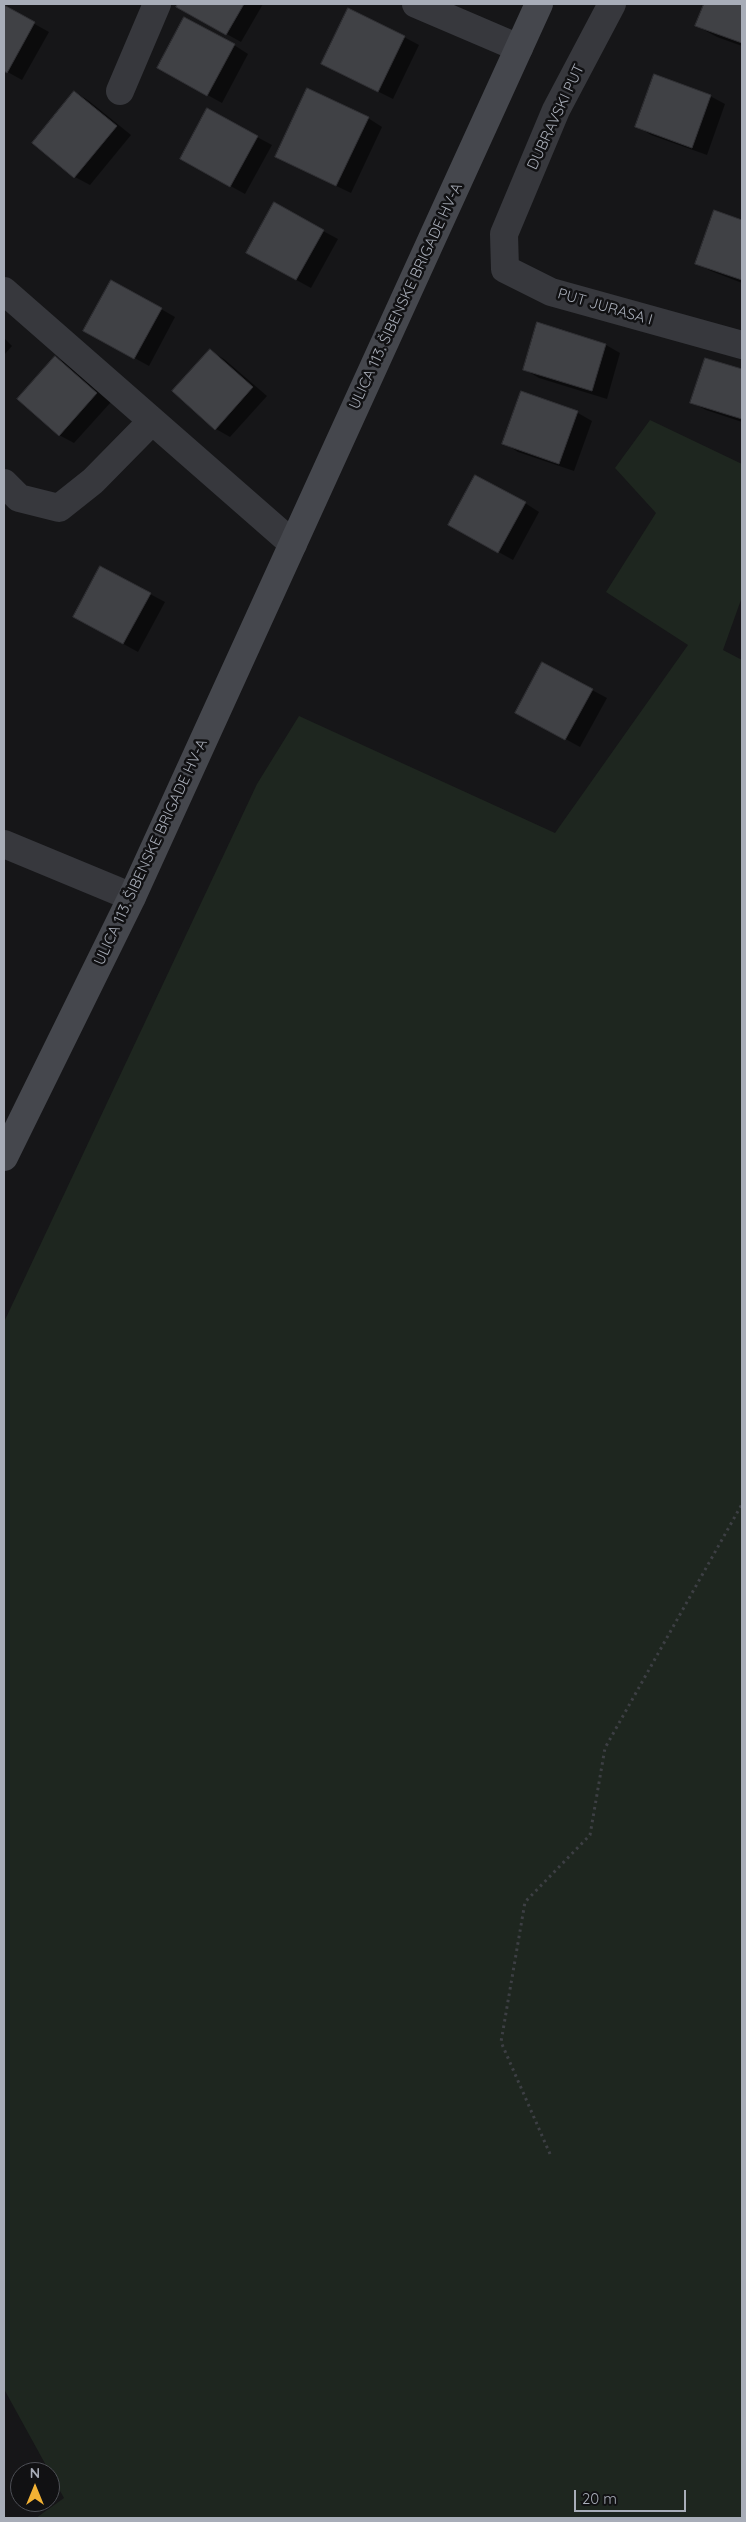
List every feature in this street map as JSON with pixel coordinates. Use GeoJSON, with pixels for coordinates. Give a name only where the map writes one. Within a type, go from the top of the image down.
{"type":"FeatureCollection","features":[{"type":"Feature","properties":{"kind":"main road","name":"ULICA 113. ŠIBENSKE BRIGADE HV-A"},"geometry":{"type":"LineString","coordinates":[[4,1156],[132,897],[539,4]]}},
{"type":"Feature","properties":{"kind":"street"},"geometry":{"type":"LineString","coordinates":[[120,91],[157,4]]}},
{"type":"Feature","properties":{"kind":"street"},"geometry":{"type":"LineString","coordinates":[[416,4],[519,48]]}},
{"type":"Feature","properties":{"kind":"street","name":"DUBRAVSKI PUT"},"geometry":{"type":"LineString","coordinates":[[504,234],[556,110],[612,4]]}},
{"type":"Feature","properties":{"kind":"street","name":"PUT JURASA I"},"geometry":{"type":"LineString","coordinates":[[504,234],[505,269],[551,292],[742,345]]}},
{"type":"Feature","properties":{"kind":"street"},"geometry":{"type":"LineString","coordinates":[[4,291],[293,544]]}},
{"type":"Feature","properties":{"kind":"street"},"geometry":{"type":"LineString","coordinates":[[4,483],[20,498],[58,508],[92,481],[152,421]]}},
{"type":"Feature","properties":{"kind":"street"},"geometry":{"type":"LineString","coordinates":[[4,844],[132,897]]}},
{"type":"Feature","properties":{"kind":"path"},"geometry":{"type":"LineString","coordinates":[[550,2154],[501,2042],[525,1902],[590,1835],[605,1748],[742,1504]]}},
{"type":"Feature","properties":{"kind":"shaded area"},"geometry":{"type":"Polygon","coordinates":[[[650,420],[742,464],[742,597],[723,650],[742,660],[742,2518],[36,2518],[44,2512],[60,2512],[60,2501],[64,2498],[60,2491],[60,2462],[44,2462],[4,2389],[4,1322],[257,784],[299,716],[555,833],[688,645],[606,592],[656,513],[615,468],[650,420]]]}},
{"type":"Feature","properties":{"kind":"building"},"geometry":{"type":"Polygon","coordinates":[[[178,4],[244,4],[226,35],[176,7],[178,4]]]}},
{"type":"Feature","properties":{"kind":"building"},"geometry":{"type":"Polygon","coordinates":[[[704,4],[742,4],[742,43],[695,26],[704,4]]]}},
{"type":"Feature","properties":{"kind":"building"},"geometry":{"type":"Polygon","coordinates":[[[4,5],[35,22],[7,73],[4,71],[4,5]]]}},
{"type":"Feature","properties":{"kind":"building"},"geometry":{"type":"Polygon","coordinates":[[[348,8],[405,36],[378,92],[321,64],[348,8]]]}},
{"type":"Feature","properties":{"kind":"building"},"geometry":{"type":"Polygon","coordinates":[[[184,17],[235,44],[207,96],[157,68],[184,17]]]}},
{"type":"Feature","properties":{"kind":"building"},"geometry":{"type":"Polygon","coordinates":[[[654,74],[711,95],[692,148],[635,127],[654,74]]]}},
{"type":"Feature","properties":{"kind":"building"},"geometry":{"type":"Polygon","coordinates":[[[307,88],[369,117],[336,186],[275,157],[307,88]]]}},
{"type":"Feature","properties":{"kind":"building"},"geometry":{"type":"Polygon","coordinates":[[[74,91],[117,126],[74,178],[32,143],[74,91]]]}},
{"type":"Feature","properties":{"kind":"building"},"geometry":{"type":"Polygon","coordinates":[[[207,108],[258,136],[230,187],[180,159],[207,108]]]}},
{"type":"Feature","properties":{"kind":"building"},"geometry":{"type":"Polygon","coordinates":[[[274,202],[324,230],[296,280],[246,253],[274,202]]]}},
{"type":"Feature","properties":{"kind":"building"},"geometry":{"type":"Polygon","coordinates":[[[714,210],[742,220],[742,280],[695,264],[714,210]]]}},
{"type":"Feature","properties":{"kind":"building"},"geometry":{"type":"Polygon","coordinates":[[[111,280],[162,308],[134,359],[83,331],[111,280]]]}},
{"type":"Feature","properties":{"kind":"building"},"geometry":{"type":"Polygon","coordinates":[[[537,322],[606,344],[592,391],[523,370],[537,322]]]}},
{"type":"Feature","properties":{"kind":"building"},"geometry":{"type":"Polygon","coordinates":[[[210,349],[253,387],[215,430],[172,391],[210,349]]]}},
{"type":"Feature","properties":{"kind":"building"},"geometry":{"type":"Polygon","coordinates":[[[55,356],[97,393],[59,436],[17,399],[55,356]]]}},
{"type":"Feature","properties":{"kind":"building"},"geometry":{"type":"Polygon","coordinates":[[[705,358],[742,369],[742,419],[690,403],[705,358]]]}},
{"type":"Feature","properties":{"kind":"building"},"geometry":{"type":"Polygon","coordinates":[[[521,391],[578,411],[559,464],[502,444],[521,391]]]}},
{"type":"Feature","properties":{"kind":"building"},"geometry":{"type":"Polygon","coordinates":[[[475,475],[526,502],[498,553],[448,525],[475,475]]]}},
{"type":"Feature","properties":{"kind":"building"},"geometry":{"type":"Polygon","coordinates":[[[100,566],[151,593],[123,644],[73,617],[100,566]]]}},
{"type":"Feature","properties":{"kind":"building"},"geometry":{"type":"Polygon","coordinates":[[[542,662],[593,689],[565,740],[515,713],[542,662]]]}}]}
